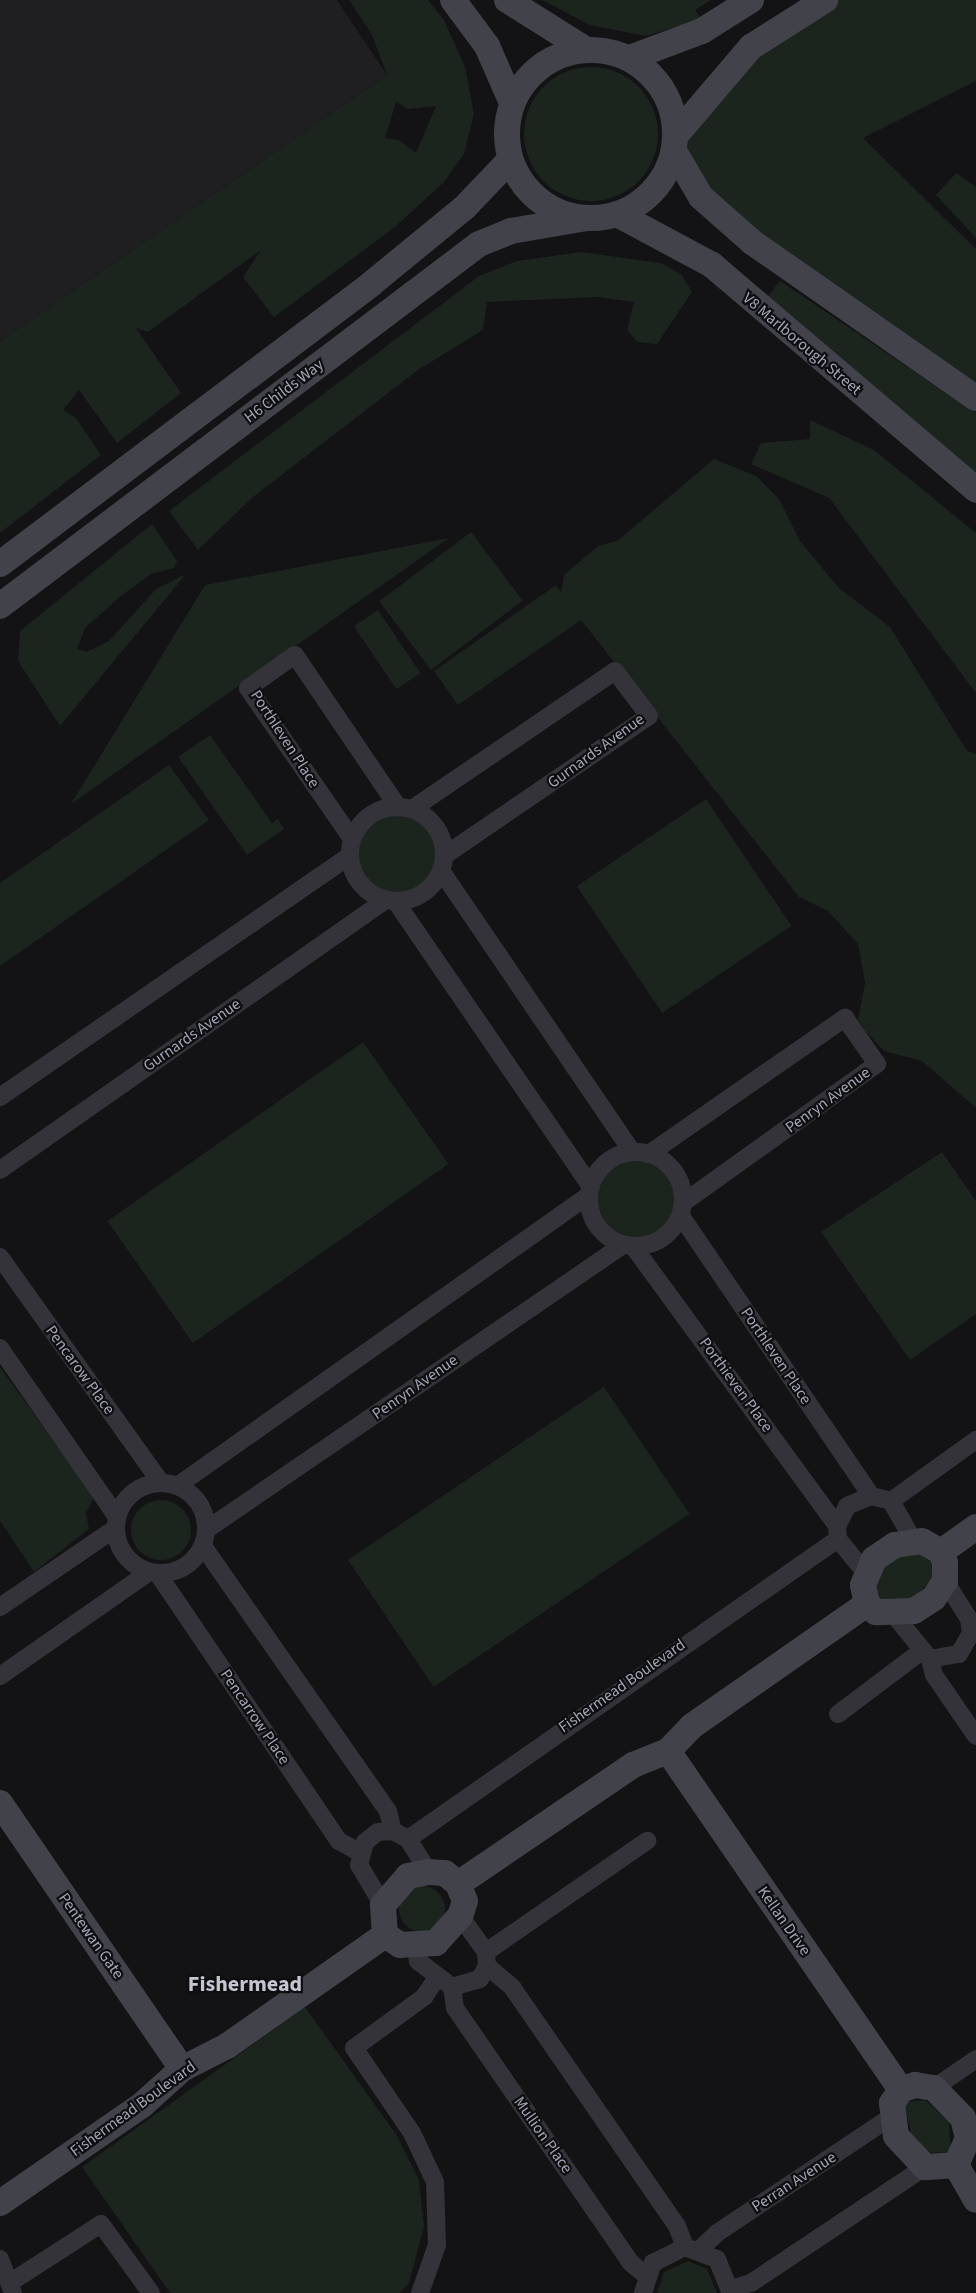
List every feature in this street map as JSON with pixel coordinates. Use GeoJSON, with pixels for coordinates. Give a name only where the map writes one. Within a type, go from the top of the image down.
{"type":"FeatureCollection","features":[{"type":"Feature","properties":{"kind":"street"},"geometry":{"type":"LineString","coordinates":[[453,0],[487,46],[512,103]]}},
{"type":"Feature","properties":{"kind":"street"},"geometry":{"type":"LineString","coordinates":[[507,0],[585,49],[630,58],[664,90],[675,143],[701,196],[752,242],[976,398]]}},
{"type":"Feature","properties":{"kind":"street"},"geometry":{"type":"LineString","coordinates":[[630,58],[726,16],[751,0]]}},
{"type":"Feature","properties":{"kind":"street"},"geometry":{"type":"LineString","coordinates":[[585,49],[546,64],[529,76],[512,103],[506,131],[510,160],[539,201],[587,218],[617,214],[643,200],[663,178],[675,143],[751,47],[825,0]]}},
{"type":"Feature","properties":{"kind":"street","name":"H6 Childs Way"},"geometry":{"type":"LineString","coordinates":[[0,564],[371,284],[464,208],[510,160]]}},
{"type":"Feature","properties":{"kind":"street","name":"V8 Marlborough Street"},"geometry":{"type":"LineString","coordinates":[[617,214],[712,266],[756,307],[976,490]]}},
{"type":"Feature","properties":{"kind":"street","name":"H6 Childs Way"},"geometry":{"type":"LineString","coordinates":[[0,606],[479,244],[510,231],[587,218]]}},
{"type":"Feature","properties":{"kind":"street","name":"Porthleven Place"},"geometry":{"type":"LineString","coordinates":[[350,847],[248,688],[295,655],[405,808]]}},
{"type":"Feature","properties":{"kind":"street","name":"Gurnards Avenue"},"geometry":{"type":"LineString","coordinates":[[405,808],[615,671],[649,716],[443,863]]}},
{"type":"Feature","properties":{"kind":"street"},"geometry":{"type":"LineString","coordinates":[[0,1097],[350,847],[370,816],[405,808],[436,827],[443,863],[641,1153],[675,1172],[682,1209],[662,1239],[628,1246],[597,1226],[590,1191],[391,901],[361,885],[350,847]]}},
{"type":"Feature","properties":{"kind":"street"},"geometry":{"type":"LineString","coordinates":[[391,901],[424,894],[443,863]]}},
{"type":"Feature","properties":{"kind":"street","name":"Gurnards Avenue"},"geometry":{"type":"LineString","coordinates":[[0,1170],[391,901]]}},
{"type":"Feature","properties":{"kind":"street","name":"Penryn Avenue"},"geometry":{"type":"LineString","coordinates":[[641,1153],[845,1018],[877,1064],[682,1209]]}},
{"type":"Feature","properties":{"kind":"street"},"geometry":{"type":"LineString","coordinates":[[0,1607],[117,1522],[133,1493],[169,1485],[590,1191],[606,1163],[641,1153]]}},
{"type":"Feature","properties":{"kind":"street","name":"Porthleven Place"},"geometry":{"type":"LineString","coordinates":[[682,1209],[871,1496]]}},
{"type":"Feature","properties":{"kind":"street","name":"Penryn Avenue"},"geometry":{"type":"LineString","coordinates":[[205,1538],[628,1246]]}},
{"type":"Feature","properties":{"kind":"street","name":"Porthieven Place"},"geometry":{"type":"LineString","coordinates":[[628,1246],[865,1572]]}},
{"type":"Feature","properties":{"kind":"street","name":"Pencarow Place"},"geometry":{"type":"LineString","coordinates":[[0,1257],[169,1485]]}},
{"type":"Feature","properties":{"kind":"street"},"geometry":{"type":"LineString","coordinates":[[0,1348],[117,1522],[125,1556],[154,1573]]}},
{"type":"Feature","properties":{"kind":"street"},"geometry":{"type":"LineString","coordinates":[[891,1501],[976,1440]]}},
{"type":"Feature","properties":{"kind":"street"},"geometry":{"type":"LineString","coordinates":[[169,1485],[199,1503],[205,1538],[388,1811],[400,1835],[429,1872]]}},
{"type":"Feature","properties":{"kind":"street"},"geometry":{"type":"LineString","coordinates":[[871,1496],[891,1501],[914,1540],[940,1552]]}},
{"type":"Feature","properties":{"kind":"street","name":"Fishermead Boulevard"},"geometry":{"type":"LineString","coordinates":[[359,1852],[378,1832],[400,1835],[837,1532],[847,1506],[871,1496]]}},
{"type":"Feature","properties":{"kind":"street"},"geometry":{"type":"LineString","coordinates":[[940,1552],[976,1527]]}},
{"type":"Feature","properties":{"kind":"street"},"geometry":{"type":"LineString","coordinates":[[0,1676],[154,1573],[185,1567],[205,1538]]}},
{"type":"Feature","properties":{"kind":"street"},"geometry":{"type":"LineString","coordinates":[[867,1604],[865,1572],[895,1545],[914,1540]]}},
{"type":"Feature","properties":{"kind":"street"},"geometry":{"type":"LineString","coordinates":[[838,1714],[924,1656],[959,1654],[973,1626],[945,1581],[940,1552]]}},
{"type":"Feature","properties":{"kind":"street","name":"Pencarrow Place"},"geometry":{"type":"LineString","coordinates":[[154,1573],[339,1841],[359,1852]]}},
{"type":"Feature","properties":{"kind":"street"},"geometry":{"type":"LineString","coordinates":[[894,1615],[914,1611],[934,1598],[945,1581]]}},
{"type":"Feature","properties":{"kind":"street"},"geometry":{"type":"LineString","coordinates":[[867,1604],[894,1615],[924,1656],[934,1675],[976,1736]]}},
{"type":"Feature","properties":{"kind":"street"},"geometry":{"type":"LineString","coordinates":[[458,1884],[633,1765],[668,1751],[692,1726],[867,1604]]}},
{"type":"Feature","properties":{"kind":"street","name":"Kellan Drive"},"geometry":{"type":"LineString","coordinates":[[668,1751],[901,2090]]}},
{"type":"Feature","properties":{"kind":"street","name":"Pentewan Gate"},"geometry":{"type":"LineString","coordinates":[[0,1803],[182,2069]]}},
{"type":"Feature","properties":{"kind":"street"},"geometry":{"type":"LineString","coordinates":[[416,1947],[418,1961],[444,1983],[467,1987],[486,1959],[647,1841]]}},
{"type":"Feature","properties":{"kind":"street"},"geometry":{"type":"LineString","coordinates":[[359,1852],[359,1865],[383,1905],[385,1935],[416,1947],[436,1943],[460,1916],[465,1901],[458,1884],[445,1873],[429,1872],[408,1876],[383,1905]]}},
{"type":"Feature","properties":{"kind":"street"},"geometry":{"type":"LineString","coordinates":[[460,1916],[486,1959],[512,1987],[693,2248],[717,2259],[731,2291],[750,2283],[925,2167],[956,2165]]}},
{"type":"Feature","properties":{"kind":"street","name":"Fishermead Boulevard"},"geometry":{"type":"LineString","coordinates":[[0,2203],[142,2105],[182,2069],[227,2046],[385,1935]]}},
{"type":"Feature","properties":{"kind":"street"},"geometry":{"type":"LineString","coordinates":[[420,2293],[437,2245],[435,2182],[412,2133],[354,2048],[444,1983]]}},
{"type":"Feature","properties":{"kind":"street","name":"Mullion Place"},"geometry":{"type":"LineString","coordinates":[[444,1983],[455,2008],[631,2263],[643,2288]]}},
{"type":"Feature","properties":{"kind":"street"},"geometry":{"type":"LineString","coordinates":[[934,2088],[976,2059]]}},
{"type":"Feature","properties":{"kind":"street"},"geometry":{"type":"LineString","coordinates":[[925,2167],[908,2155],[891,2117],[901,2090],[915,2085],[934,2088],[963,2118],[972,2135],[956,2165]]}},
{"type":"Feature","properties":{"kind":"street","name":"Perran Avenue"},"geometry":{"type":"LineString","coordinates":[[643,2288],[669,2251],[693,2248],[891,2117]]}},
{"type":"Feature","properties":{"kind":"street"},"geometry":{"type":"LineString","coordinates":[[956,2165],[976,2200]]}},
{"type":"Feature","properties":{"kind":"street"},"geometry":{"type":"LineString","coordinates":[[0,2259],[12,2288],[101,2224],[151,2293]]}},
{"type":"Feature","properties":{"kind":"shaded area"},"geometry":{"type":"Polygon","coordinates":[[[0,0],[337,0],[387,75],[0,341],[0,0]]]}},
{"type":"Feature","properties":{"kind":"shaded area"},"geometry":{"type":"Polygon","coordinates":[[[349,0],[428,0],[444,20],[465,67],[474,114],[464,154],[444,182],[395,227],[274,317],[243,277],[261,250],[148,332],[136,328],[181,393],[117,443],[79,390],[63,410],[76,418],[101,455],[0,533],[0,341],[387,75],[372,35],[349,0]],[[396,102],[385,138],[399,140],[416,153],[436,106],[408,109],[396,102]]]}},
{"type":"Feature","properties":{"kind":"shaded area"},"geometry":{"type":"Polygon","coordinates":[[[542,0],[711,0],[695,10],[701,19],[646,36],[590,25],[542,0]]]}},
{"type":"Feature","properties":{"kind":"shaded area"},"geometry":{"type":"Polygon","coordinates":[[[825,0],[976,0],[976,81],[863,138],[976,249],[976,398],[701,197],[676,135],[707,93],[825,0]]]}},
{"type":"Feature","properties":{"kind":"shaded area"},"geometry":{"type":"Polygon","coordinates":[[[591,67],[617,72],[638,87],[653,108],[658,134],[653,160],[638,181],[617,196],[591,201],[565,196],[544,181],[529,160],[524,134],[529,108],[544,87],[565,72],[591,67]]]}},
{"type":"Feature","properties":{"kind":"shaded area"},"geometry":{"type":"Polygon","coordinates":[[[956,173],[976,187],[976,238],[936,195],[956,173]]]}},
{"type":"Feature","properties":{"kind":"shaded area"},"geometry":{"type":"Polygon","coordinates":[[[581,252],[661,263],[681,274],[692,292],[657,344],[637,342],[627,330],[634,302],[597,297],[487,302],[483,330],[418,370],[253,497],[198,550],[169,511],[479,276],[517,261],[581,252]]]}},
{"type":"Feature","properties":{"kind":"shaded area"},"geometry":{"type":"Polygon","coordinates":[[[780,281],[976,413],[976,473],[767,297],[780,281]]]}},
{"type":"Feature","properties":{"kind":"shaded area"},"geometry":{"type":"Polygon","coordinates":[[[810,420],[874,450],[976,533],[976,693],[829,498],[751,464],[761,443],[810,439],[810,420]]]}},
{"type":"Feature","properties":{"kind":"shaded area"},"geometry":{"type":"Polygon","coordinates":[[[714,459],[756,476],[779,499],[800,541],[839,588],[890,627],[967,751],[976,754],[976,1108],[922,1061],[884,1051],[866,1032],[858,1020],[865,983],[858,944],[828,911],[799,897],[581,620],[458,705],[434,671],[556,585],[561,592],[564,575],[598,546],[617,541],[714,459]]]}},
{"type":"Feature","properties":{"kind":"shaded area"},"geometry":{"type":"Polygon","coordinates":[[[152,524],[177,561],[174,568],[151,574],[121,596],[85,628],[77,649],[87,652],[109,641],[156,589],[186,574],[60,726],[18,661],[20,631],[152,524]]]}},
{"type":"Feature","properties":{"kind":"shaded area"},"geometry":{"type":"Polygon","coordinates":[[[471,532],[523,601],[431,670],[379,601],[471,532]]]}},
{"type":"Feature","properties":{"kind":"shaded area"},"geometry":{"type":"Polygon","coordinates":[[[449,538],[71,804],[205,585],[449,538]]]}},
{"type":"Feature","properties":{"kind":"shaded area"},"geometry":{"type":"Polygon","coordinates":[[[378,610],[420,673],[396,689],[354,626],[378,610]]]}},
{"type":"Feature","properties":{"kind":"shaded area"},"geometry":{"type":"Polygon","coordinates":[[[210,735],[272,823],[278,819],[284,829],[247,855],[178,757],[210,735]]]}},
{"type":"Feature","properties":{"kind":"shaded area"},"geometry":{"type":"Polygon","coordinates":[[[169,765],[209,820],[0,966],[0,883],[169,765]]]}},
{"type":"Feature","properties":{"kind":"shaded area"},"geometry":{"type":"Polygon","coordinates":[[[706,799],[792,926],[662,1013],[577,886],[706,799]]]}},
{"type":"Feature","properties":{"kind":"shaded area"},"geometry":{"type":"Polygon","coordinates":[[[397,815],[412,818],[425,826],[433,839],[436,854],[433,869],[425,882],[412,890],[397,893],[382,890],[369,882],[361,869],[358,854],[361,839],[369,826],[382,818],[397,815]]]}},
{"type":"Feature","properties":{"kind":"shaded area"},"geometry":{"type":"Polygon","coordinates":[[[363,1042],[448,1164],[193,1343],[107,1221],[363,1042]]]}},
{"type":"Feature","properties":{"kind":"shaded area"},"geometry":{"type":"Polygon","coordinates":[[[942,1152],[976,1201],[976,1314],[910,1360],[821,1232],[942,1152]]]}},
{"type":"Feature","properties":{"kind":"shaded area"},"geometry":{"type":"Polygon","coordinates":[[[637,1159],[652,1162],[665,1170],[673,1183],[676,1198],[673,1213],[665,1226],[652,1234],[637,1237],[622,1234],[609,1226],[601,1213],[598,1198],[601,1183],[609,1170],[622,1162],[637,1159]]]}},
{"type":"Feature","properties":{"kind":"shaded area"},"geometry":{"type":"Polygon","coordinates":[[[0,1367],[94,1497],[86,1513],[89,1529],[34,1572],[0,1521],[0,1367]]]}},
{"type":"Feature","properties":{"kind":"shaded area"},"geometry":{"type":"Polygon","coordinates":[[[604,1387],[690,1514],[433,1687],[348,1560],[604,1387]]]}},
{"type":"Feature","properties":{"kind":"shaded area"},"geometry":{"type":"Polygon","coordinates":[[[155,1500],[167,1500],[178,1505],[186,1513],[191,1530],[189,1542],[178,1555],[167,1560],[155,1560],[144,1555],[136,1547],[131,1536],[131,1524],[136,1513],[144,1505],[155,1500]]]}},
{"type":"Feature","properties":{"kind":"shaded area"},"geometry":{"type":"Polygon","coordinates":[[[900,1554],[920,1554],[931,1562],[933,1578],[909,1603],[888,1605],[878,1598],[874,1583],[882,1566],[900,1554]]]}},
{"type":"Feature","properties":{"kind":"shaded area"},"geometry":{"type":"Polygon","coordinates":[[[422,1886],[438,1893],[445,1909],[438,1925],[422,1932],[406,1925],[399,1909],[406,1893],[422,1886]]]}},
{"type":"Feature","properties":{"kind":"shaded area"},"geometry":{"type":"Polygon","coordinates":[[[305,2007],[396,2134],[419,2180],[424,2227],[409,2283],[400,2293],[170,2293],[82,2167],[305,2007]]]}},
{"type":"Feature","properties":{"kind":"shaded area"},"geometry":{"type":"Polygon","coordinates":[[[925,2100],[949,2122],[951,2152],[929,2153],[911,2133],[905,2107],[908,2102],[925,2100]]]}},
{"type":"Feature","properties":{"kind":"shaded area"},"geometry":{"type":"Polygon","coordinates":[[[688,2261],[707,2269],[717,2293],[657,2293],[664,2272],[688,2261]]]}},
{"type":"Feature","properties":{"kind":"district","name":"Fishermead"},"geometry":{"type":"Point","coordinates":[245,1985]}}]}
